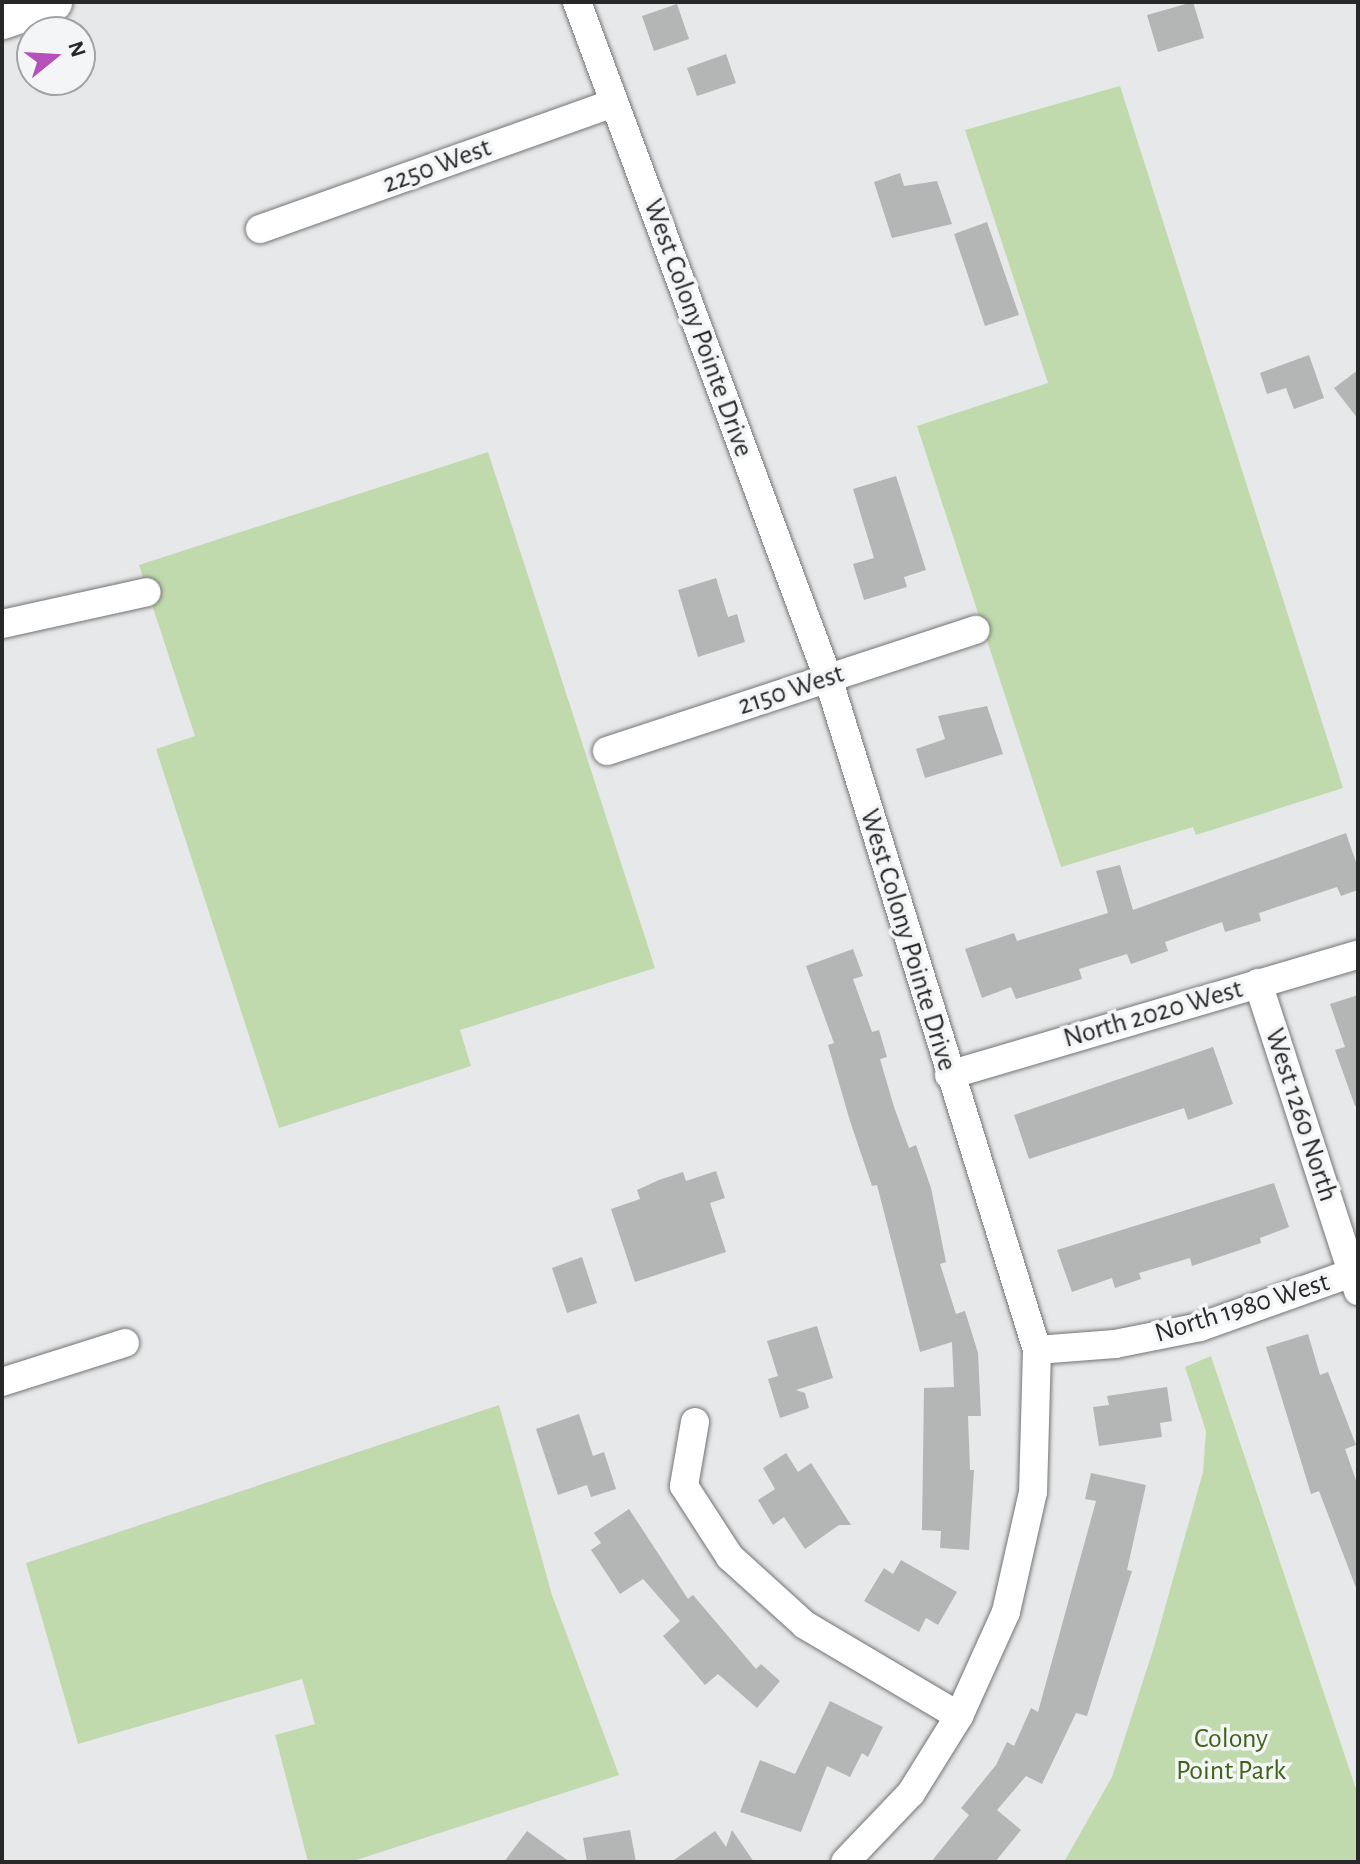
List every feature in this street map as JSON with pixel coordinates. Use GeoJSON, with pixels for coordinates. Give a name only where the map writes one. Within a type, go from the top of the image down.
{"type":"FeatureCollection","features":[{"type":"Feature","properties":{"kind":"main road"},"geometry":{"type":"LineString","coordinates":[[2,19],[52,2]]}},
{"type":"Feature","properties":{"kind":"street","name":"West Colony Pointe Drive"},"geometry":{"type":"LineString","coordinates":[[577,2],[828,678],[1037,1350],[1030,1507],[1006,1612],[959,1716],[911,1793],[845,1862]]}},
{"type":"Feature","properties":{"kind":"street","name":"2250 West"},"geometry":{"type":"LineString","coordinates":[[260,229],[614,103]]}},
{"type":"Feature","properties":{"kind":"street"},"geometry":{"type":"LineString","coordinates":[[2,624],[147,592]]}},
{"type":"Feature","properties":{"kind":"street","name":"2150 West"},"geometry":{"type":"LineString","coordinates":[[607,751],[976,630]]}},
{"type":"Feature","properties":{"kind":"street","name":"North 2020 West"},"geometry":{"type":"LineString","coordinates":[[949,1075],[1358,955]]}},
{"type":"Feature","properties":{"kind":"street","name":"West 1260 North"},"geometry":{"type":"LineString","coordinates":[[1258,983],[1355,1283]]}},
{"type":"Feature","properties":{"kind":"street","name":"North 1980 West"},"geometry":{"type":"LineString","coordinates":[[1037,1350],[1115,1344],[1200,1327],[1355,1283]]}},
{"type":"Feature","properties":{"kind":"street"},"geometry":{"type":"LineString","coordinates":[[2,1382],[125,1343]]}},
{"type":"Feature","properties":{"kind":"street"},"geometry":{"type":"LineString","coordinates":[[695,1422],[684,1486],[730,1557],[805,1625],[959,1716]]}},
{"type":"Feature","properties":{"kind":"green space"},"geometry":{"type":"Polygon","coordinates":[[[1120,86],[1343,788],[1196,835],[1193,827],[1061,867],[917,426],[1048,383],[965,130],[1120,86]]]}},
{"type":"Feature","properties":{"kind":"green space"},"geometry":{"type":"Polygon","coordinates":[[[488,452],[655,968],[460,1030],[471,1066],[279,1128],[156,749],[195,736],[139,565],[488,452]]]}},
{"type":"Feature","properties":{"kind":"green space","name":"Colony Point Park"},"geometry":{"type":"Polygon","coordinates":[[[1211,1356],[1358,1795],[1358,1862],[1064,1862],[1112,1777],[1154,1647],[1203,1472],[1206,1431],[1185,1367],[1211,1356]]]}},
{"type":"Feature","properties":{"kind":"green space"},"geometry":{"type":"Polygon","coordinates":[[[499,1405],[552,1595],[619,1775],[350,1862],[308,1862],[275,1735],[315,1724],[302,1679],[78,1744],[26,1563],[499,1405]]]}},
{"type":"Feature","properties":{"kind":"building"},"geometry":{"type":"Polygon","coordinates":[[[1193,2],[1204,38],[1158,52],[1147,15],[1193,2]]]}},
{"type":"Feature","properties":{"kind":"building"},"geometry":{"type":"Polygon","coordinates":[[[677,4],[689,39],[654,51],[642,16],[677,4]]]}},
{"type":"Feature","properties":{"kind":"building"},"geometry":{"type":"Polygon","coordinates":[[[726,54],[736,83],[697,96],[687,68],[726,54]]]}},
{"type":"Feature","properties":{"kind":"building"},"geometry":{"type":"Polygon","coordinates":[[[900,173],[904,186],[937,181],[952,224],[892,238],[874,182],[900,173]]]}},
{"type":"Feature","properties":{"kind":"building"},"geometry":{"type":"Polygon","coordinates":[[[987,222],[1019,315],[985,326],[954,234],[987,222]]]}},
{"type":"Feature","properties":{"kind":"building"},"geometry":{"type":"Polygon","coordinates":[[[1309,355],[1324,398],[1294,409],[1286,388],[1267,394],[1260,373],[1309,355]]]}},
{"type":"Feature","properties":{"kind":"building"},"geometry":{"type":"Polygon","coordinates":[[[1358,370],[1358,419],[1334,388],[1358,370]]]}},
{"type":"Feature","properties":{"kind":"building"},"geometry":{"type":"Polygon","coordinates":[[[896,476],[926,570],[904,577],[907,587],[864,600],[853,564],[874,558],[853,489],[896,476]]]}},
{"type":"Feature","properties":{"kind":"building"},"geometry":{"type":"Polygon","coordinates":[[[716,578],[728,617],[737,614],[745,642],[698,657],[678,590],[716,578]]]}},
{"type":"Feature","properties":{"kind":"building"},"geometry":{"type":"Polygon","coordinates":[[[987,706],[1003,754],[925,778],[916,749],[945,739],[938,716],[987,706]]]}},
{"type":"Feature","properties":{"kind":"building"},"geometry":{"type":"Polygon","coordinates":[[[1346,833],[1358,868],[1358,890],[1341,896],[1337,887],[1259,913],[1261,921],[1225,932],[1222,922],[1165,942],[1168,951],[1131,964],[1127,954],[1079,969],[1082,979],[1016,999],[1011,987],[982,998],[965,949],[1014,933],[1017,941],[1108,913],[1096,871],[1120,865],[1133,910],[1346,833]]]}},
{"type":"Feature","properties":{"kind":"building"},"geometry":{"type":"Polygon","coordinates":[[[853,949],[863,976],[853,979],[872,1032],[879,1030],[887,1057],[880,1059],[894,1107],[909,1148],[916,1145],[931,1188],[946,1262],[940,1264],[956,1314],[965,1311],[978,1353],[981,1416],[968,1416],[970,1470],[974,1470],[969,1550],[940,1548],[941,1531],[922,1530],[924,1388],[954,1387],[952,1342],[920,1352],[877,1185],[872,1186],[850,1121],[828,1045],[834,1043],[806,966],[853,949]]]}},
{"type":"Feature","properties":{"kind":"building"},"geometry":{"type":"Polygon","coordinates":[[[1358,995],[1358,1106],[1355,1106],[1335,1050],[1345,1047],[1330,1004],[1358,995]]]}},
{"type":"Feature","properties":{"kind":"building"},"geometry":{"type":"Polygon","coordinates":[[[1213,1047],[1233,1104],[1188,1120],[1184,1108],[1029,1159],[1014,1115],[1213,1047]]]}},
{"type":"Feature","properties":{"kind":"building"},"geometry":{"type":"Polygon","coordinates":[[[716,1171],[725,1198],[710,1203],[726,1252],[635,1282],[611,1209],[640,1199],[637,1190],[659,1180],[683,1172],[686,1181],[716,1171]]]}},
{"type":"Feature","properties":{"kind":"building"},"geometry":{"type":"Polygon","coordinates":[[[1274,1183],[1289,1227],[1260,1238],[1261,1243],[1192,1266],[1190,1258],[1139,1273],[1141,1279],[1115,1288],[1112,1278],[1072,1292],[1057,1250],[1274,1183]]]}},
{"type":"Feature","properties":{"kind":"building"},"geometry":{"type":"Polygon","coordinates":[[[582,1257],[597,1303],[567,1313],[552,1268],[582,1257]]]}},
{"type":"Feature","properties":{"kind":"building"},"geometry":{"type":"Polygon","coordinates":[[[817,1326],[833,1378],[796,1390],[805,1393],[809,1408],[780,1418],[768,1379],[778,1376],[767,1341],[817,1326]]]}},
{"type":"Feature","properties":{"kind":"building"},"geometry":{"type":"Polygon","coordinates":[[[1308,1334],[1320,1375],[1328,1372],[1356,1445],[1345,1449],[1358,1486],[1358,1593],[1319,1491],[1311,1494],[1266,1347],[1308,1334]]]}},
{"type":"Feature","properties":{"kind":"building"},"geometry":{"type":"Polygon","coordinates":[[[1167,1387],[1172,1421],[1160,1423],[1162,1437],[1099,1446],[1093,1407],[1109,1405],[1107,1396],[1167,1387]]]}},
{"type":"Feature","properties":{"kind":"building"},"geometry":{"type":"Polygon","coordinates":[[[579,1414],[593,1456],[604,1452],[616,1489],[591,1497],[587,1485],[558,1495],[536,1429],[579,1414]]]}},
{"type":"Feature","properties":{"kind":"building"},"geometry":{"type":"Polygon","coordinates":[[[786,1453],[798,1472],[811,1463],[851,1525],[839,1525],[805,1549],[784,1517],[773,1525],[758,1500],[775,1489],[763,1468],[786,1453]]]}},
{"type":"Feature","properties":{"kind":"building"},"geometry":{"type":"Polygon","coordinates":[[[1091,1473],[1146,1485],[1127,1570],[1132,1571],[1087,1716],[1076,1713],[1042,1784],[1026,1776],[997,1810],[1021,1830],[995,1862],[931,1862],[969,1815],[961,1808],[996,1765],[1007,1742],[1014,1746],[1031,1708],[1038,1712],[1096,1501],[1085,1499],[1091,1473]]]}},
{"type":"Feature","properties":{"kind":"building"},"geometry":{"type":"Polygon","coordinates":[[[629,1509],[688,1599],[693,1595],[756,1669],[761,1664],[780,1681],[757,1708],[718,1674],[705,1685],[663,1636],[680,1621],[643,1579],[620,1594],[591,1550],[601,1543],[594,1533],[629,1509]]]}},
{"type":"Feature","properties":{"kind":"building"},"geometry":{"type":"Polygon","coordinates":[[[901,1560],[957,1592],[938,1625],[926,1618],[919,1632],[864,1601],[884,1568],[893,1574],[901,1560]]]}},
{"type":"Feature","properties":{"kind":"building"},"geometry":{"type":"Polygon","coordinates":[[[830,1701],[883,1727],[868,1757],[862,1753],[850,1777],[827,1766],[801,1832],[740,1812],[760,1760],[795,1774],[830,1701]]]}},
{"type":"Feature","properties":{"kind":"building"},"geometry":{"type":"Polygon","coordinates":[[[630,1830],[636,1862],[587,1862],[583,1838],[630,1830]]]}},
{"type":"Feature","properties":{"kind":"building"},"geometry":{"type":"Polygon","coordinates":[[[732,1830],[754,1862],[671,1862],[715,1831],[726,1847],[732,1830]]]}},
{"type":"Feature","properties":{"kind":"building"},"geometry":{"type":"Polygon","coordinates":[[[527,1831],[570,1862],[504,1862],[527,1831]]]}}]}
